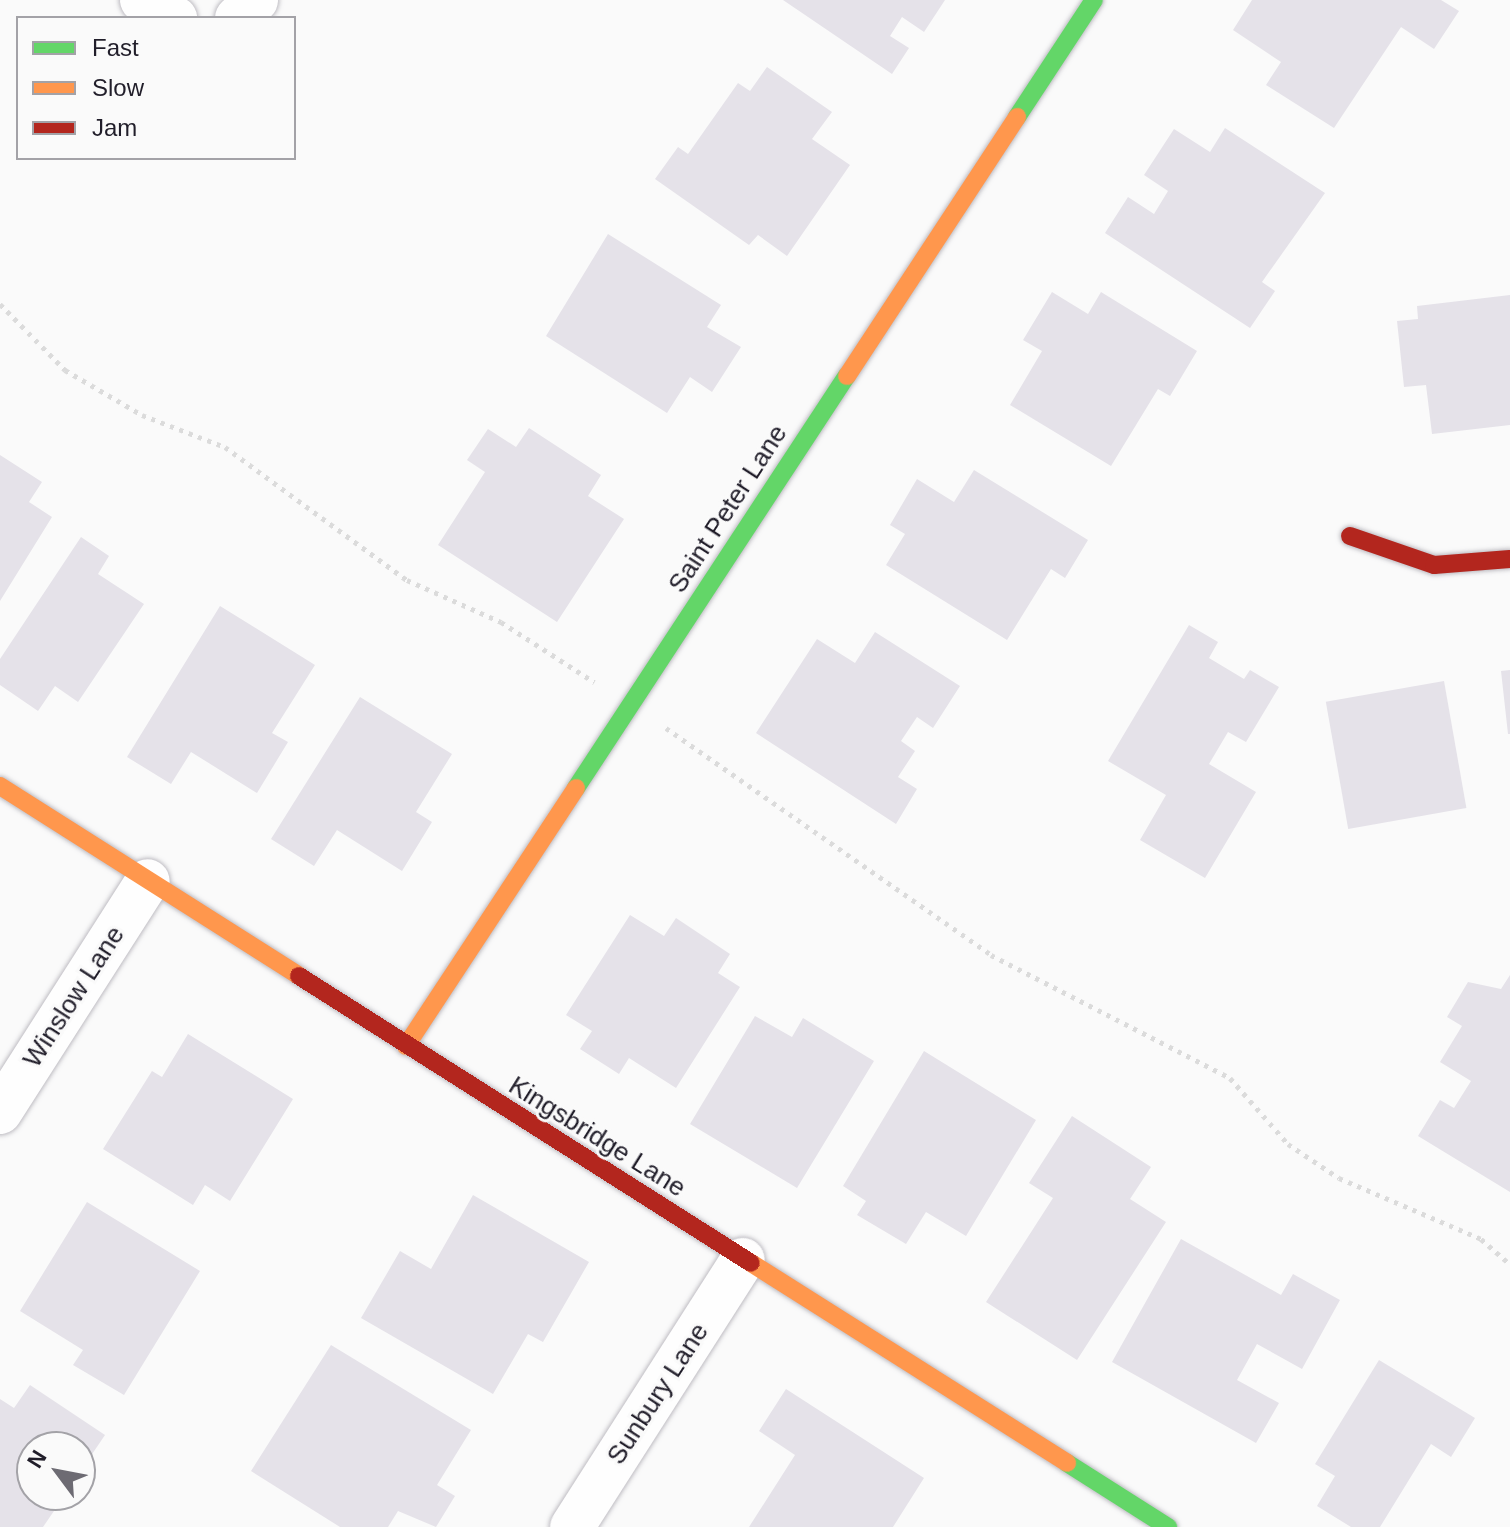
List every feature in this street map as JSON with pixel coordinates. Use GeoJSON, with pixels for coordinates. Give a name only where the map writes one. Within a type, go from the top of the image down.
{"type":"FeatureCollection","features":[{"type":"Feature","properties":{"kind":"street"},"geometry":{"type":"LineString","coordinates":[[142,0],[171,16]]}},
{"type":"Feature","properties":{"kind":"street"},"geometry":{"type":"LineString","coordinates":[[239,16],[256,0]]}},
{"type":"Feature","properties":{"kind":"street","name":"Saint Peter Lane"},"geometry":{"type":"LineString","coordinates":[[406,1046],[1094,0]]}},
{"type":"Feature","properties":{"kind":"street"},"geometry":{"type":"LineString","coordinates":[[1350,536],[1434,565],[1510,559]]}},
{"type":"Feature","properties":{"kind":"street","name":"Kingsbridge Lane"},"geometry":{"type":"LineString","coordinates":[[0,786],[1168,1527]]}},
{"type":"Feature","properties":{"kind":"street","name":"Winslow Lane"},"geometry":{"type":"LineString","coordinates":[[0,1112],[148,881]]}},
{"type":"Feature","properties":{"kind":"street","name":"Sunbury Lane"},"geometry":{"type":"LineString","coordinates":[[572,1527],[743,1260]]}},
{"type":"Feature","properties":{"kind":"path"},"geometry":{"type":"LineString","coordinates":[[0,304],[65,370],[142,415],[225,447],[407,580],[501,622],[630,705],[991,955],[1230,1078],[1288,1144],[1339,1178],[1481,1239],[1510,1264]]}},
{"type":"Feature","properties":{"kind":"building"},"geometry":{"type":"Polygon","coordinates":[[[783,0],[945,0],[924,32],[902,17],[890,36],[909,48],[892,74],[783,0]]]}},
{"type":"Feature","properties":{"kind":"building"},"geometry":{"type":"Polygon","coordinates":[[[1252,0],[1441,0],[1459,11],[1434,49],[1401,27],[1334,128],[1266,85],[1281,62],[1233,30],[1252,0]]]}},
{"type":"Feature","properties":{"kind":"building"},"geometry":{"type":"Polygon","coordinates":[[[767,67],[832,112],[812,139],[850,165],[787,256],[758,235],[749,245],[655,179],[678,147],[688,154],[738,83],[750,91],[767,67]]]}},
{"type":"Feature","properties":{"kind":"building"},"geometry":{"type":"Polygon","coordinates":[[[1225,128],[1325,193],[1262,282],[1275,291],[1250,328],[1105,233],[1128,197],[1154,214],[1168,191],[1144,175],[1174,129],[1210,152],[1225,128]]]}},
{"type":"Feature","properties":{"kind":"building"},"geometry":{"type":"Polygon","coordinates":[[[608,234],[721,305],[707,327],[741,347],[712,392],[690,377],[667,413],[546,336],[608,234]]]}},
{"type":"Feature","properties":{"kind":"building"},"geometry":{"type":"Polygon","coordinates":[[[1052,292],[1088,314],[1101,292],[1197,351],[1170,396],[1158,389],[1111,466],[1010,405],[1042,351],[1023,340],[1052,292]]]}},
{"type":"Feature","properties":{"kind":"building"},"geometry":{"type":"Polygon","coordinates":[[[1510,295],[1510,425],[1432,434],[1426,385],[1404,387],[1397,321],[1418,319],[1417,306],[1510,295]]]}},
{"type":"Feature","properties":{"kind":"building"},"geometry":{"type":"Polygon","coordinates":[[[529,428],[601,475],[588,496],[624,519],[557,622],[438,545],[485,472],[467,460],[488,429],[516,447],[529,428]]]}},
{"type":"Feature","properties":{"kind":"building"},"geometry":{"type":"Polygon","coordinates":[[[0,455],[42,482],[29,502],[52,517],[0,601],[0,455]]]}},
{"type":"Feature","properties":{"kind":"building"},"geometry":{"type":"Polygon","coordinates":[[[974,470],[1088,540],[1065,578],[1051,569],[1007,640],[886,565],[905,534],[890,525],[917,479],[954,502],[974,470]]]}},
{"type":"Feature","properties":{"kind":"building"},"geometry":{"type":"Polygon","coordinates":[[[81,537],[109,556],[98,574],[144,604],[78,702],[55,686],[38,711],[0,685],[0,659],[81,537]]]}},
{"type":"Feature","properties":{"kind":"building"},"geometry":{"type":"Polygon","coordinates":[[[220,606],[315,665],[272,733],[288,742],[257,793],[191,752],[171,784],[127,757],[220,606]]]}},
{"type":"Feature","properties":{"kind":"building"},"geometry":{"type":"Polygon","coordinates":[[[1189,625],[1218,642],[1209,658],[1244,679],[1250,670],[1279,687],[1246,742],[1228,732],[1209,764],[1256,792],[1205,878],[1140,840],[1166,795],[1108,761],[1189,625]]]}},
{"type":"Feature","properties":{"kind":"building"},"geometry":{"type":"Polygon","coordinates":[[[875,632],[960,686],[933,728],[917,717],[901,741],[915,751],[898,777],[917,789],[896,824],[756,733],[817,639],[855,663],[875,632]]]}},
{"type":"Feature","properties":{"kind":"building"},"geometry":{"type":"Polygon","coordinates":[[[1510,670],[1510,734],[1508,734],[1501,671],[1510,670]]]}},
{"type":"Feature","properties":{"kind":"building"},"geometry":{"type":"Polygon","coordinates":[[[1444,681],[1466,808],[1348,829],[1326,702],[1444,681]]]}},
{"type":"Feature","properties":{"kind":"building"},"geometry":{"type":"Polygon","coordinates":[[[360,697],[452,754],[416,812],[432,822],[402,871],[337,830],[314,866],[271,839],[360,697]]]}},
{"type":"Feature","properties":{"kind":"building"},"geometry":{"type":"Polygon","coordinates":[[[630,915],[664,936],[676,918],[730,954],[718,973],[740,987],[676,1088],[629,1058],[619,1074],[580,1049],[592,1031],[566,1015],[630,915]]]}},
{"type":"Feature","properties":{"kind":"building"},"geometry":{"type":"Polygon","coordinates":[[[1510,975],[1510,1192],[1418,1136],[1440,1100],[1454,1108],[1471,1081],[1440,1062],[1462,1026],[1447,1017],[1468,982],[1501,989],[1510,975]]]}},
{"type":"Feature","properties":{"kind":"building"},"geometry":{"type":"Polygon","coordinates":[[[755,1016],[792,1037],[803,1018],[874,1061],[797,1188],[690,1124],[755,1016]]]}},
{"type":"Feature","properties":{"kind":"building"},"geometry":{"type":"Polygon","coordinates":[[[188,1034],[293,1099],[230,1201],[205,1185],[193,1205],[103,1149],[152,1071],[162,1077],[188,1034]]]}},
{"type":"Feature","properties":{"kind":"building"},"geometry":{"type":"Polygon","coordinates":[[[924,1051],[1036,1120],[966,1236],[926,1212],[906,1244],[857,1215],[866,1201],[843,1186],[924,1051]]]}},
{"type":"Feature","properties":{"kind":"building"},"geometry":{"type":"Polygon","coordinates":[[[1072,1116],[1151,1167],[1130,1199],[1166,1222],[1077,1360],[986,1302],[1053,1198],[1029,1183],[1072,1116]]]}},
{"type":"Feature","properties":{"kind":"building"},"geometry":{"type":"Polygon","coordinates":[[[473,1195],[589,1262],[543,1342],[528,1334],[493,1394],[361,1318],[400,1251],[431,1269],[473,1195]]]}},
{"type":"Feature","properties":{"kind":"building"},"geometry":{"type":"Polygon","coordinates":[[[87,1202],[200,1271],[124,1395],[73,1365],[83,1350],[20,1311],[87,1202]]]}},
{"type":"Feature","properties":{"kind":"building"},"geometry":{"type":"Polygon","coordinates":[[[1181,1239],[1281,1295],[1293,1274],[1340,1300],[1302,1369],[1257,1344],[1237,1380],[1279,1403],[1256,1443],[1112,1362],[1181,1239]]]}},
{"type":"Feature","properties":{"kind":"building"},"geometry":{"type":"Polygon","coordinates":[[[331,1345],[471,1430],[437,1485],[455,1496],[436,1527],[398,1511],[388,1527],[340,1527],[251,1471],[331,1345]]]}},
{"type":"Feature","properties":{"kind":"building"},"geometry":{"type":"Polygon","coordinates":[[[1379,1360],[1475,1418],[1451,1457],[1431,1444],[1380,1527],[1351,1527],[1317,1506],[1335,1476],[1315,1464],[1379,1360]]]}},
{"type":"Feature","properties":{"kind":"building"},"geometry":{"type":"Polygon","coordinates":[[[30,1385],[105,1435],[96,1448],[96,1431],[16,1431],[16,1511],[54,1511],[43,1527],[0,1527],[0,1399],[14,1408],[30,1385]]]}},
{"type":"Feature","properties":{"kind":"building"},"geometry":{"type":"Polygon","coordinates":[[[786,1389],[924,1478],[893,1527],[749,1527],[795,1455],[759,1431],[786,1389]]]}},
{"type":"Feature","properties":{"kind":"traffic: fast"},"geometry":{"type":"LineString","coordinates":[[1017,117],[1094,0]]}},
{"type":"Feature","properties":{"kind":"traffic: fast"},"geometry":{"type":"LineString","coordinates":[[576,788],[847,376]]}},
{"type":"Feature","properties":{"kind":"traffic: fast"},"geometry":{"type":"LineString","coordinates":[[1067,1463],[1168,1527]]}},
{"type":"Feature","properties":{"kind":"traffic: slow"},"geometry":{"type":"LineString","coordinates":[[847,376],[1017,117]]}},
{"type":"Feature","properties":{"kind":"traffic: slow"},"geometry":{"type":"LineString","coordinates":[[0,786],[299,976]]}},
{"type":"Feature","properties":{"kind":"traffic: slow"},"geometry":{"type":"LineString","coordinates":[[406,1046],[576,788]]}},
{"type":"Feature","properties":{"kind":"traffic: slow"},"geometry":{"type":"LineString","coordinates":[[751,1263],[1067,1463]]}},
{"type":"Feature","properties":{"kind":"traffic: jam"},"geometry":{"type":"LineString","coordinates":[[1350,536],[1434,565],[1510,559]]}},
{"type":"Feature","properties":{"kind":"traffic: jam"},"geometry":{"type":"LineString","coordinates":[[299,976],[751,1263]]}}]}
